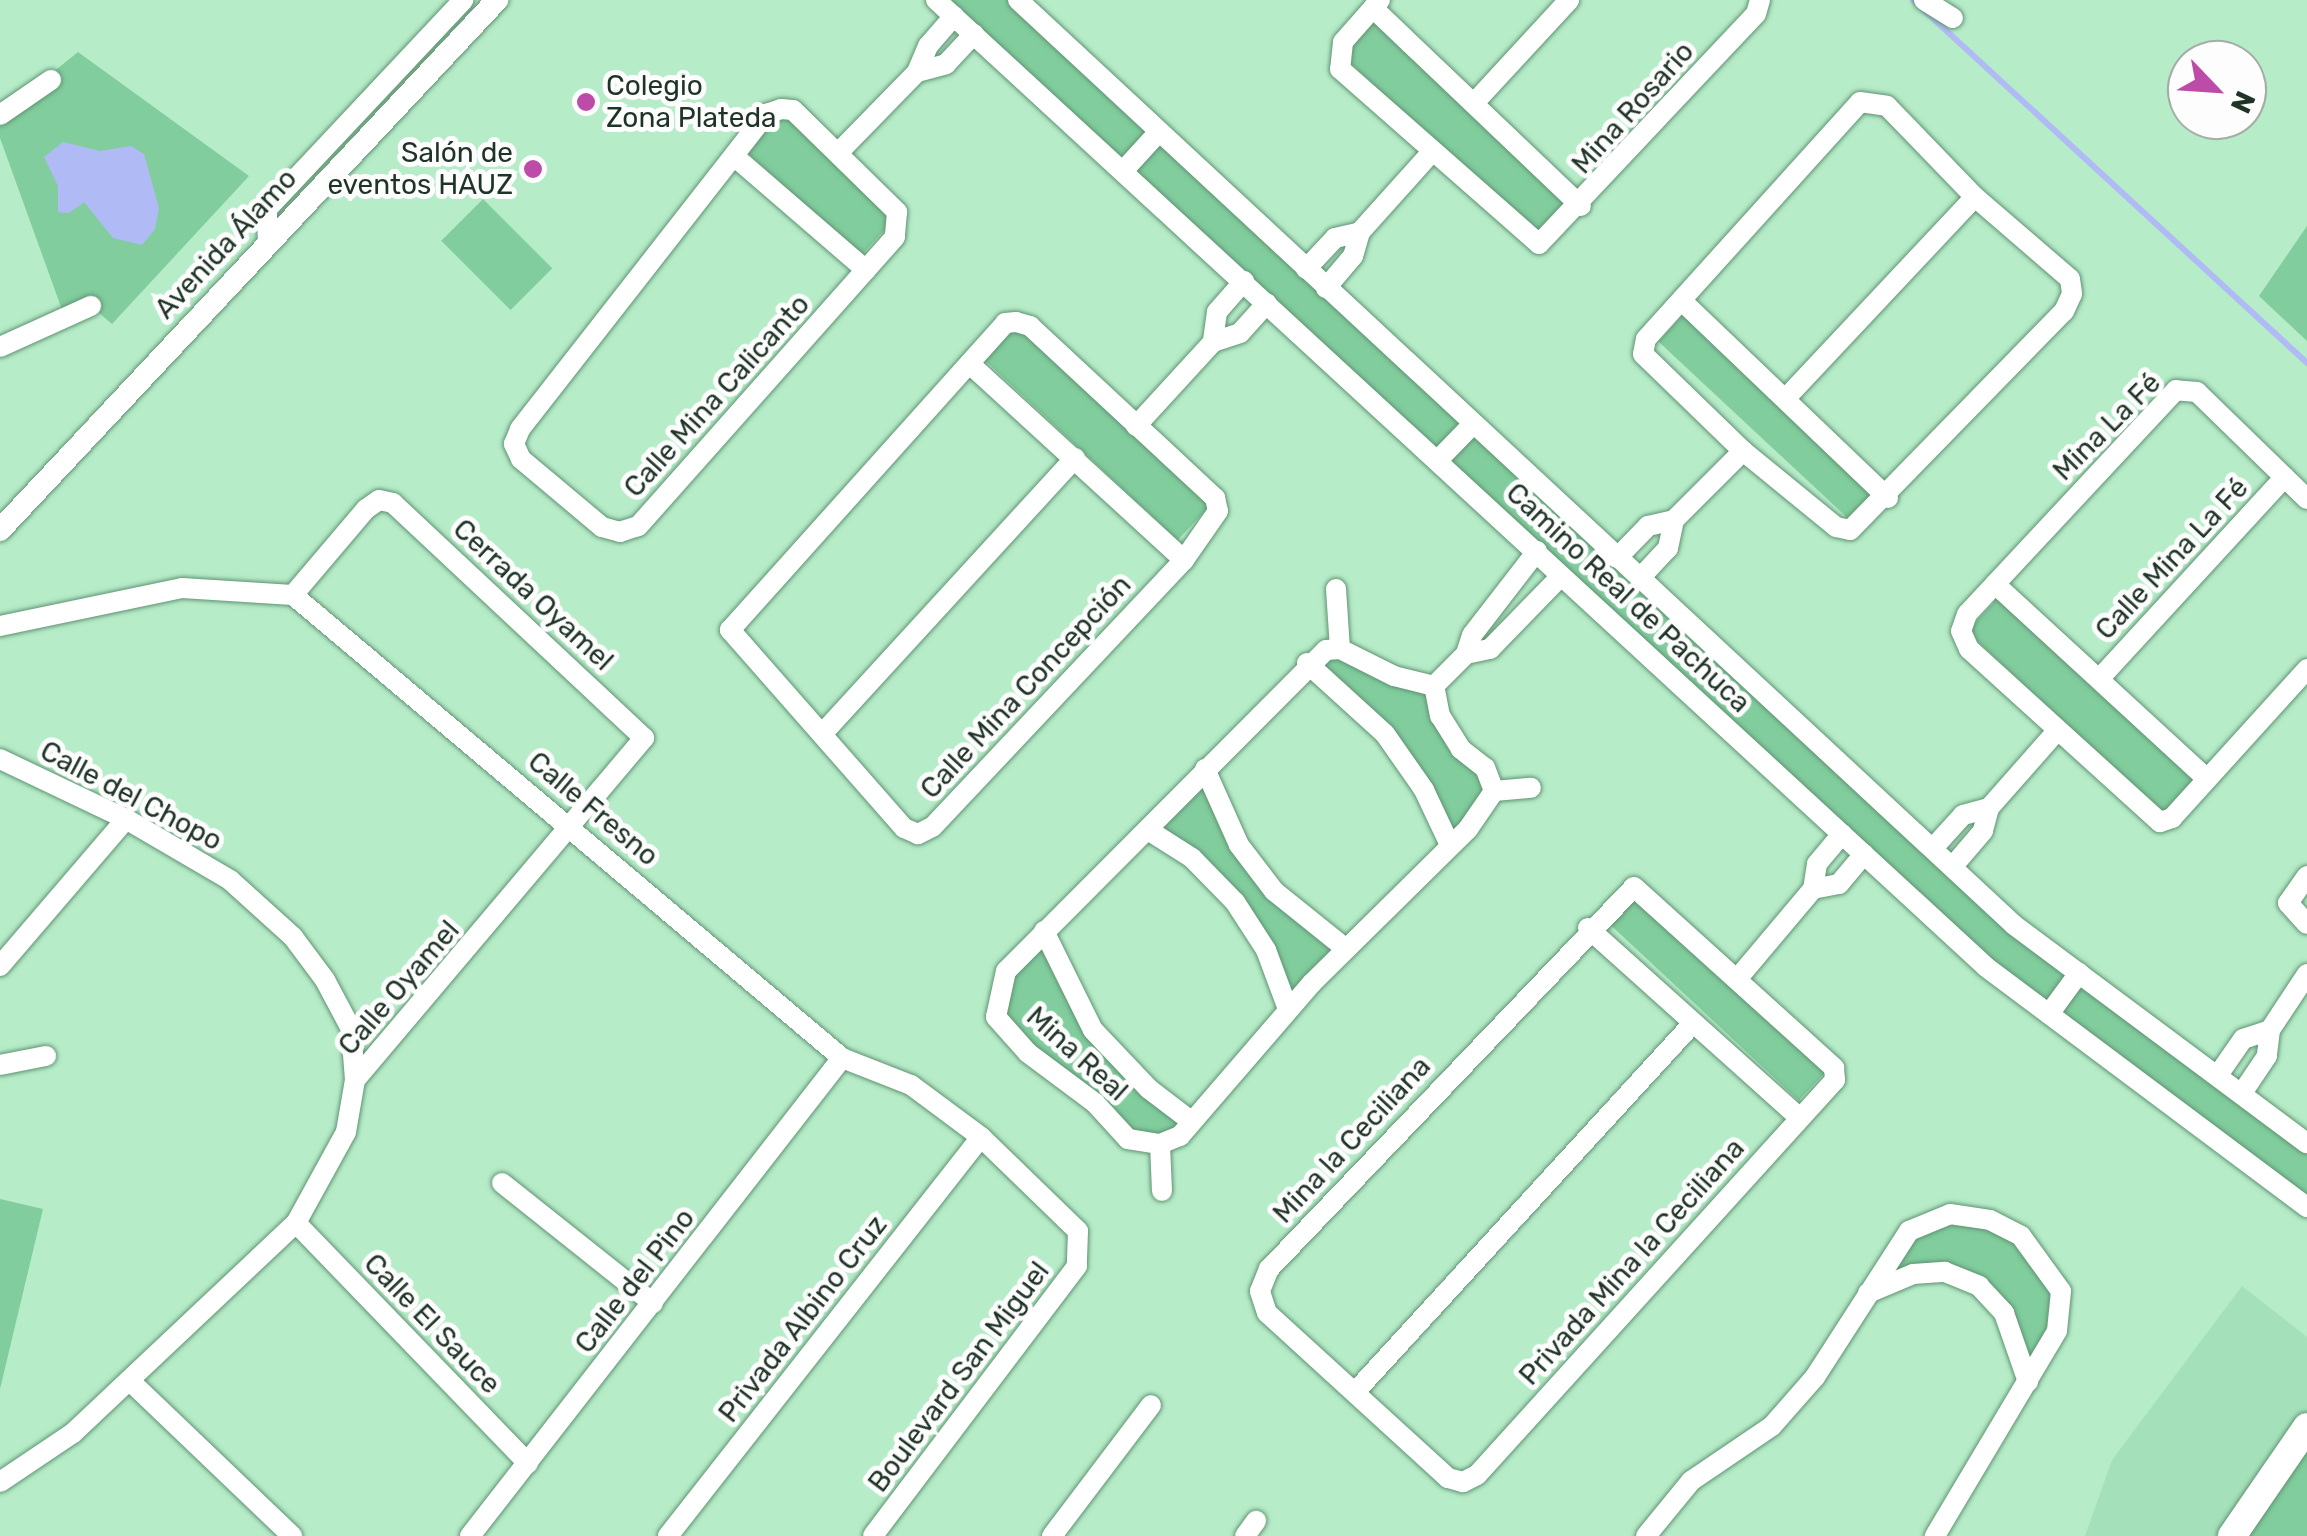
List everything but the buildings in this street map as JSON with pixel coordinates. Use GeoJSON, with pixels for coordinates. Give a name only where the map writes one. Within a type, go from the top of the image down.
{"type":"FeatureCollection","features":[{"type":"Feature","properties":{"kind":"main road"},"geometry":{"type":"LineString","coordinates":[[2232,1536],[2307,1427]]}},
{"type":"Feature","properties":{"kind":"street"},"geometry":{"type":"LineString","coordinates":[[268,244],[266,209],[462,0]]}},
{"type":"Feature","properties":{"kind":"street","name":"Avenida Álamo"},"geometry":{"type":"LineString","coordinates":[[0,530],[498,0]]}},
{"type":"Feature","properties":{"kind":"street","name":"Camino Real de Pachuca"},"geometry":{"type":"LineString","coordinates":[[936,0],[1439,459],[1986,967],[2307,1207]]}},
{"type":"Feature","properties":{"kind":"street","name":"Camino Real de Pachuca"},"geometry":{"type":"LineString","coordinates":[[1018,0],[1471,426],[1934,847],[2014,925],[2307,1142]]}},
{"type":"Feature","properties":{"kind":"street"},"geometry":{"type":"LineString","coordinates":[[1475,102],[1568,0]]}},
{"type":"Feature","properties":{"kind":"street","name":"Mina Rosario"},"geometry":{"type":"LineString","coordinates":[[1581,206],[1377,4],[1343,42],[1340,68],[1530,242],[1548,241],[1581,206],[1756,14],[1760,0]]}},
{"type":"Feature","properties":{"kind":"street"},"geometry":{"type":"LineString","coordinates":[[1924,0],[1953,18]]}},
{"type":"Feature","properties":{"kind":"street"},"geometry":{"type":"LineString","coordinates":[[838,153],[917,72],[928,46],[954,16]]}},
{"type":"Feature","properties":{"kind":"street"},"geometry":{"type":"LineString","coordinates":[[917,72],[946,64],[974,34]]}},
{"type":"Feature","properties":{"kind":"street"},"geometry":{"type":"LineString","coordinates":[[0,115],[51,80]]}},
{"type":"Feature","properties":{"kind":"street"},"geometry":{"type":"LineString","coordinates":[[1860,102],[1888,106],[1975,197],[2070,279],[2072,294],[2064,311],[1860,526],[1836,527],[1744,451],[1643,354],[1646,339],[1860,102]]}},
{"type":"Feature","properties":{"kind":"street","name":"Calle Mina Calicanto"},"geometry":{"type":"LineString","coordinates":[[793,110],[838,153],[897,212],[895,237],[638,526],[620,532],[602,527],[521,459],[514,444],[520,429],[766,114],[793,110]]}},
{"type":"Feature","properties":{"kind":"street"},"geometry":{"type":"LineString","coordinates":[[1124,170],[1157,134]]}},
{"type":"Feature","properties":{"kind":"street"},"geometry":{"type":"LineString","coordinates":[[1326,288],[1353,256],[1360,232],[1431,153]]}},
{"type":"Feature","properties":{"kind":"street"},"geometry":{"type":"LineString","coordinates":[[735,157],[866,270]]}},
{"type":"Feature","properties":{"kind":"street"},"geometry":{"type":"LineString","coordinates":[[1786,397],[1975,197]]}},
{"type":"Feature","properties":{"kind":"street"},"geometry":{"type":"LineString","coordinates":[[1306,270],[1335,238],[1360,232]]}},
{"type":"Feature","properties":{"kind":"street"},"geometry":{"type":"LineString","coordinates":[[1212,342],[1217,312],[1244,282]]}},
{"type":"Feature","properties":{"kind":"street"},"geometry":{"type":"LineString","coordinates":[[1682,301],[1888,498]]}},
{"type":"Feature","properties":{"kind":"street"},"geometry":{"type":"LineString","coordinates":[[1136,426],[1212,342],[1240,333],[1267,303]]}},
{"type":"Feature","properties":{"kind":"street"},"geometry":{"type":"LineString","coordinates":[[0,347],[91,306]]}},
{"type":"Feature","properties":{"kind":"street","name":"Calle Mina Concepción"},"geometry":{"type":"LineString","coordinates":[[1005,323],[1030,326],[1136,426],[1215,498],[1213,524],[1184,560],[918,834],[904,828],[730,630],[1005,323]]}},
{"type":"Feature","properties":{"kind":"street"},"geometry":{"type":"LineString","coordinates":[[970,364],[1184,560]]}},
{"type":"Feature","properties":{"kind":"street","name":"Mina La Fé"},"geometry":{"type":"LineString","coordinates":[[2307,499],[2196,392],[2176,390],[1967,614],[1961,631],[1969,650],[2160,822],[2172,818],[2307,668]]}},
{"type":"Feature","properties":{"kind":"street"},"geometry":{"type":"LineString","coordinates":[[1439,459],[1471,426]]}},
{"type":"Feature","properties":{"kind":"street"},"geometry":{"type":"LineString","coordinates":[[1617,558],[1648,526],[1674,520],[1744,451]]}},
{"type":"Feature","properties":{"kind":"street"},"geometry":{"type":"LineString","coordinates":[[822,733],[1075,458]]}},
{"type":"Feature","properties":{"kind":"street","name":"Calle Mina La Fé"},"geometry":{"type":"LineString","coordinates":[[2100,678],[2285,478]]}},
{"type":"Feature","properties":{"kind":"street","name":"Cerrada Oyamel"},"geometry":{"type":"LineString","coordinates":[[293,595],[379,500],[393,503],[644,738]]}},
{"type":"Feature","properties":{"kind":"street"},"geometry":{"type":"LineString","coordinates":[[1640,578],[1668,548],[1674,520]]}},
{"type":"Feature","properties":{"kind":"street"},"geometry":{"type":"LineString","coordinates":[[1434,686],[1466,654],[1472,636],[1537,552]]}},
{"type":"Feature","properties":{"kind":"street"},"geometry":{"type":"LineString","coordinates":[[1466,654],[1490,649],[1562,576]]}},
{"type":"Feature","properties":{"kind":"street"},"geometry":{"type":"LineString","coordinates":[[1995,584],[2206,776]]}},
{"type":"Feature","properties":{"kind":"street"},"geometry":{"type":"LineString","coordinates":[[0,626],[182,588],[293,595]]}},
{"type":"Feature","properties":{"kind":"street"},"geometry":{"type":"LineString","coordinates":[[1336,589],[1340,648],[1394,676],[1434,686]]}},
{"type":"Feature","properties":{"kind":"street","name":"Calle Fresno"},"geometry":{"type":"LineString","coordinates":[[293,595],[574,828],[842,1058],[911,1085],[981,1136],[1078,1231],[1082,1248]]}},
{"type":"Feature","properties":{"kind":"street","name":"Mina Real"},"geometry":{"type":"LineString","coordinates":[[1160,1144],[1128,1140],[1094,1103],[1028,1054],[996,1017],[1006,971],[1148,830],[1307,663],[1340,648]]}},
{"type":"Feature","properties":{"kind":"street"},"geometry":{"type":"LineString","coordinates":[[1307,663],[1384,734],[1424,790],[1450,844]]}},
{"type":"Feature","properties":{"kind":"street"},"geometry":{"type":"LineString","coordinates":[[1434,686],[1440,716],[1461,749],[1485,768],[1494,791]]}},
{"type":"Feature","properties":{"kind":"street"},"geometry":{"type":"LineString","coordinates":[[1954,866],[1983,831],[1989,808],[2057,730]]}},
{"type":"Feature","properties":{"kind":"street","name":"Calle Oyamel"},"geometry":{"type":"LineString","coordinates":[[0,1482],[73,1434],[296,1223],[346,1132],[355,1080],[574,828],[644,738]]}},
{"type":"Feature","properties":{"kind":"street","name":"Calle del Chopo"},"geometry":{"type":"LineString","coordinates":[[0,759],[126,818],[230,880],[293,937],[351,1029],[355,1080]]}},
{"type":"Feature","properties":{"kind":"street"},"geometry":{"type":"LineString","coordinates":[[1205,770],[1239,845],[1274,891],[1345,948]]}},
{"type":"Feature","properties":{"kind":"street"},"geometry":{"type":"LineString","coordinates":[[1162,1191],[1160,1144],[1180,1136],[1288,1009],[1450,844],[1494,791],[1531,788]]}},
{"type":"Feature","properties":{"kind":"street"},"geometry":{"type":"LineString","coordinates":[[1934,847],[1963,815],[1989,808]]}},
{"type":"Feature","properties":{"kind":"street"},"geometry":{"type":"LineString","coordinates":[[0,966],[126,818]]}},
{"type":"Feature","properties":{"kind":"street"},"geometry":{"type":"LineString","coordinates":[[1148,830],[1192,858],[1236,902],[1266,950],[1288,1009]]}},
{"type":"Feature","properties":{"kind":"street"},"geometry":{"type":"LineString","coordinates":[[1738,978],[1812,890],[1817,864],[1842,834]]}},
{"type":"Feature","properties":{"kind":"street"},"geometry":{"type":"LineString","coordinates":[[1812,890],[1839,884],[1864,854]]}},
{"type":"Feature","properties":{"kind":"street"},"geometry":{"type":"LineString","coordinates":[[2307,876],[2288,903],[2307,924]]}},
{"type":"Feature","properties":{"kind":"street","name":"Mina la Ceciliana"},"geometry":{"type":"LineString","coordinates":[[1462,1482],[1448,1478],[1267,1313],[1260,1291],[1269,1268],[1588,928],[1634,886],[1738,978],[1836,1074]]}},
{"type":"Feature","properties":{"kind":"street"},"geometry":{"type":"LineString","coordinates":[[1588,928],[1800,1118]]}},
{"type":"Feature","properties":{"kind":"street","name":"Mina Real"},"geometry":{"type":"LineString","coordinates":[[1044,931],[1093,1030],[1149,1089],[1192,1121]]}},
{"type":"Feature","properties":{"kind":"street"},"geometry":{"type":"LineString","coordinates":[[2049,1014],[2079,973]]}},
{"type":"Feature","properties":{"kind":"street"},"geometry":{"type":"LineString","coordinates":[[2242,1093],[2267,1056],[2270,1030],[2307,974]]}},
{"type":"Feature","properties":{"kind":"street"},"geometry":{"type":"LineString","coordinates":[[1356,1391],[1691,1024]]}},
{"type":"Feature","properties":{"kind":"street"},"geometry":{"type":"LineString","coordinates":[[2218,1075],[2244,1039],[2270,1030]]}},
{"type":"Feature","properties":{"kind":"street"},"geometry":{"type":"LineString","coordinates":[[0,1065],[46,1056]]}},
{"type":"Feature","properties":{"kind":"street","name":"Calle del Pino"},"geometry":{"type":"LineString","coordinates":[[470,1536],[842,1058]]}},
{"type":"Feature","properties":{"kind":"street","name":"Privada Mina la Ceciliana"},"geometry":{"type":"LineString","coordinates":[[1462,1482],[1477,1475],[1836,1074]]}},
{"type":"Feature","properties":{"kind":"street","name":"Privada Albino Cruz"},"geometry":{"type":"LineString","coordinates":[[668,1536],[981,1136]]}},
{"type":"Feature","properties":{"kind":"street"},"geometry":{"type":"LineString","coordinates":[[502,1183],[653,1302]]}},
{"type":"Feature","properties":{"kind":"street"},"geometry":{"type":"LineString","coordinates":[[1646,1536],[1691,1480],[1772,1426],[1815,1377],[1908,1231],[1950,1214],[1990,1220],[2021,1236],[2061,1291],[2056,1332],[1935,1536]]}},
{"type":"Feature","properties":{"kind":"street","name":"Calle El Sauce"},"geometry":{"type":"LineString","coordinates":[[296,1223],[528,1463]]}},
{"type":"Feature","properties":{"kind":"street","name":"Boulevard San Miguel"},"geometry":{"type":"LineString","coordinates":[[874,1536],[1076,1266],[1082,1248]]}},
{"type":"Feature","properties":{"kind":"street"},"geometry":{"type":"LineString","coordinates":[[1866,1293],[1913,1274],[1946,1272],[1980,1286],[2004,1313],[2028,1382]]}},
{"type":"Feature","properties":{"kind":"street"},"geometry":{"type":"LineString","coordinates":[[131,1382],[292,1536]]}},
{"type":"Feature","properties":{"kind":"street"},"geometry":{"type":"LineString","coordinates":[[1052,1536],[1151,1404]]}},
{"type":"Feature","properties":{"kind":"shaded area"},"geometry":{"type":"Polygon","coordinates":[[[936,0],[1018,0],[2014,925],[2307,1143],[2307,1207],[1986,967],[936,0]]]}},
{"type":"Feature","properties":{"kind":"shaded area"},"geometry":{"type":"Polygon","coordinates":[[[1373,20],[1569,203],[1537,237],[1341,54],[1373,20]]]}},
{"type":"Feature","properties":{"kind":"shaded area"},"geometry":{"type":"Polygon","coordinates":[[[78,52],[249,176],[112,324],[91,306],[65,318],[0,138],[0,115],[78,52]]]}},
{"type":"Feature","properties":{"kind":"shaded area"},"geometry":{"type":"Polygon","coordinates":[[[781,113],[896,217],[861,255],[746,152],[781,113]]]}},
{"type":"Feature","properties":{"kind":"shaded area"},"geometry":{"type":"Polygon","coordinates":[[[483,199],[552,268],[511,310],[441,241],[483,199]]]}},
{"type":"Feature","properties":{"kind":"shaded area"},"geometry":{"type":"Polygon","coordinates":[[[2307,226],[2307,341],[2259,296],[2307,226]]]}},
{"type":"Feature","properties":{"kind":"shaded area"},"geometry":{"type":"Polygon","coordinates":[[[1685,313],[1878,493],[1851,522],[1658,342],[1685,313]]]}},
{"type":"Feature","properties":{"kind":"shaded area"},"geometry":{"type":"Polygon","coordinates":[[[1016,325],[1210,506],[1178,540],[984,359],[1016,325]]]}},
{"type":"Feature","properties":{"kind":"shaded area"},"geometry":{"type":"Polygon","coordinates":[[[1999,597],[2195,780],[2163,814],[1967,631],[1999,597]]]}},
{"type":"Feature","properties":{"kind":"shaded area"},"geometry":{"type":"Polygon","coordinates":[[[1336,652],[1428,688],[1494,791],[1450,845],[1424,790],[1311,663],[1336,652]]]}},
{"type":"Feature","properties":{"kind":"shaded area"},"geometry":{"type":"Polygon","coordinates":[[[1205,769],[1239,845],[1345,948],[1288,1009],[1235,902],[1148,830],[1205,769]]]}},
{"type":"Feature","properties":{"kind":"shaded area"},"geometry":{"type":"Polygon","coordinates":[[[1633,894],[1825,1073],[1799,1100],[1607,922],[1633,894]]]}},
{"type":"Feature","properties":{"kind":"shaded area"},"geometry":{"type":"Polygon","coordinates":[[[1044,931],[1093,1030],[1191,1121],[1180,1136],[1128,1139],[996,1017],[1006,971],[1044,931]]]}},
{"type":"Feature","properties":{"kind":"shaded area"},"geometry":{"type":"Polygon","coordinates":[[[0,1199],[43,1209],[0,1389],[0,1199]]]}},
{"type":"Feature","properties":{"kind":"shaded area"},"geometry":{"type":"Polygon","coordinates":[[[1950,1214],[2021,1236],[2061,1291],[2028,1382],[2004,1313],[1945,1272],[1866,1293],[1909,1231],[1950,1214]]]}},
{"type":"Feature","properties":{"kind":"shaded area"},"geometry":{"type":"Polygon","coordinates":[[[2242,1286],[2307,1337],[2307,1427],[2232,1536],[2085,1536],[2112,1460],[2242,1286]]]}},
{"type":"Feature","properties":{"kind":"shaded area"},"geometry":{"type":"Polygon","coordinates":[[[2307,1427],[2307,1536],[2232,1536],[2307,1427]]]}},
{"type":"Feature","properties":{"kind":"water"},"geometry":{"type":"Polygon","coordinates":[[[63,142],[100,151],[131,146],[144,154],[159,208],[155,229],[142,245],[113,238],[84,202],[69,213],[58,212],[58,186],[44,157],[63,142]]]}},
{"type":"Feature","properties":{"kind":"waterway"},"geometry":{"type":"LineString","coordinates":[[1913,0],[2307,363]]}},
{"type":"Feature","properties":{"kind":"place","name":"Colegio Zona Plateda"},"geometry":{"type":"Point","coordinates":[586,102]}},
{"type":"Feature","properties":{"kind":"place","name":"Salón de eventos HAUZ"},"geometry":{"type":"Point","coordinates":[533,169]}}]}
